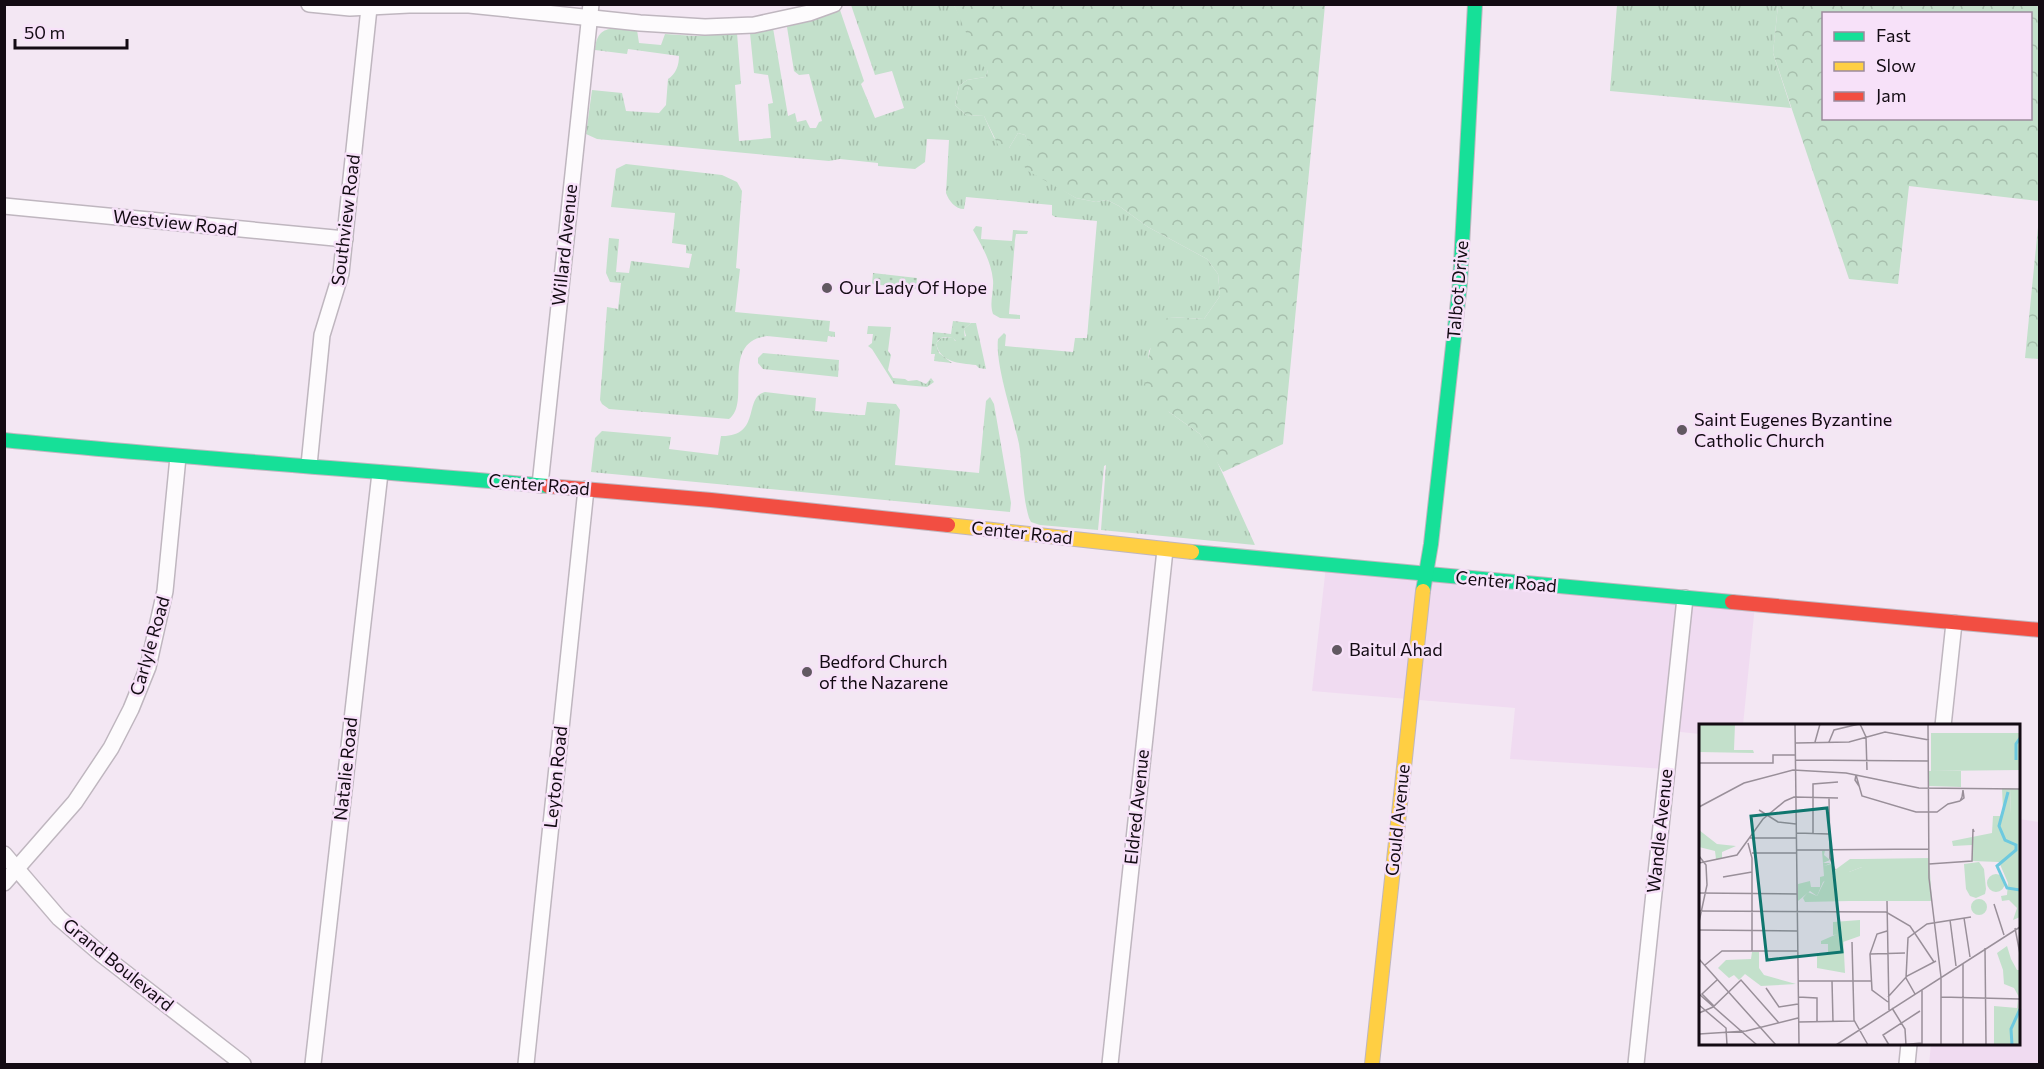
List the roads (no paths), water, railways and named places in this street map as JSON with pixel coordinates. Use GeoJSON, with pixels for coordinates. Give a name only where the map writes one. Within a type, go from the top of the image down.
{"type":"FeatureCollection","features":[{"type":"Feature","properties":{"kind":"main road","name":"Talbot Drive"},"geometry":{"type":"LineString","coordinates":[[1425,575],[1431,544],[1460,283],[1475,4]]}},
{"type":"Feature","properties":{"kind":"main road","name":"Center Road"},"geometry":{"type":"LineString","coordinates":[[4,440],[178,457],[309,465],[380,473],[586,489],[1022,533],[1165,550],[2040,630]]}},
{"type":"Feature","properties":{"kind":"main road","name":"Gould Avenue"},"geometry":{"type":"LineString","coordinates":[[1372,1065],[1425,575]]}},
{"type":"Feature","properties":{"kind":"street"},"geometry":{"type":"LineString","coordinates":[[309,4],[369,8],[469,5],[591,11],[705,27],[754,25],[795,10],[834,4]]}},
{"type":"Feature","properties":{"kind":"street","name":"Southview Road"},"geometry":{"type":"LineString","coordinates":[[309,465],[322,335],[341,273],[369,8]]}},
{"type":"Feature","properties":{"kind":"street","name":"Willard Avenue"},"geometry":{"type":"LineString","coordinates":[[540,485],[591,11]]}},
{"type":"Feature","properties":{"kind":"street","name":"Westview Road"},"geometry":{"type":"LineString","coordinates":[[4,206],[345,239]]}},
{"type":"Feature","properties":{"kind":"street","name":"Carlyle Road"},"geometry":{"type":"LineString","coordinates":[[4,883],[75,802],[111,748],[131,710],[148,667],[165,591],[178,457]]}},
{"type":"Feature","properties":{"kind":"street","name":"Natalie Road"},"geometry":{"type":"LineString","coordinates":[[313,1065],[380,473]]}},
{"type":"Feature","properties":{"kind":"street","name":"Leyton Road"},"geometry":{"type":"LineString","coordinates":[[526,1065],[586,489]]}},
{"type":"Feature","properties":{"kind":"street","name":"Eldred Avenue"},"geometry":{"type":"LineString","coordinates":[[1110,1065],[1165,550]]}},
{"type":"Feature","properties":{"kind":"street","name":"Wandle Avenue"},"geometry":{"type":"LineString","coordinates":[[1636,1065],[1685,598]]}},
{"type":"Feature","properties":{"kind":"street"},"geometry":{"type":"LineString","coordinates":[[1943,724],[1953,623]]}},
{"type":"Feature","properties":{"kind":"street","name":"Grand Boulevard"},"geometry":{"type":"LineString","coordinates":[[4,854],[60,918],[101,954],[243,1065]]}},
{"type":"Feature","properties":{"kind":"street"},"geometry":{"type":"LineString","coordinates":[[1907,1065],[1909,1045]]}},
{"type":"Feature","properties":{"kind":"place","name":"Our Lady Of Hope"},"geometry":{"type":"Point","coordinates":[827,288]}},
{"type":"Feature","properties":{"kind":"place","name":"Saint Eugenes Byzantine Catholic Church"},"geometry":{"type":"Point","coordinates":[1682,430]}},
{"type":"Feature","properties":{"kind":"place","name":"Baitul Ahad"},"geometry":{"type":"Point","coordinates":[1337,650]}},
{"type":"Feature","properties":{"kind":"place","name":"Bedford Church of the Nazarene"},"geometry":{"type":"Point","coordinates":[807,672]}}]}
